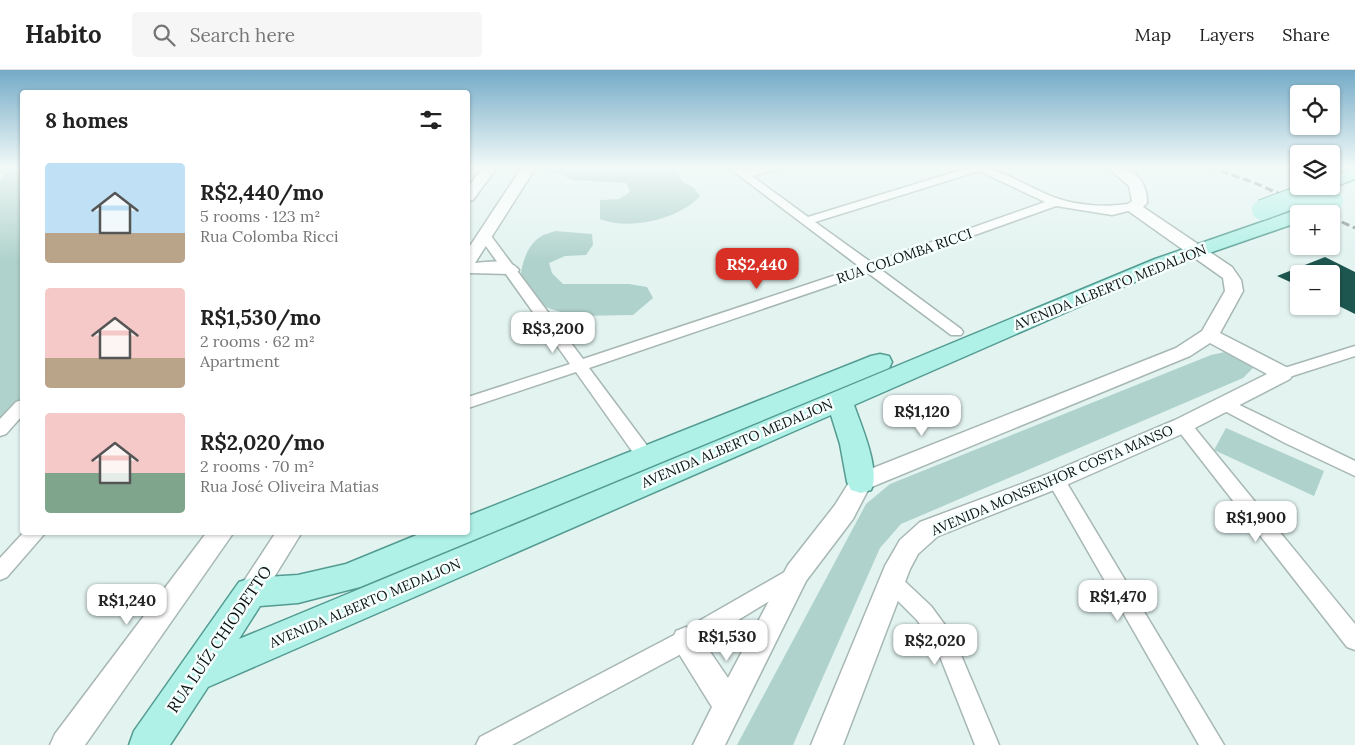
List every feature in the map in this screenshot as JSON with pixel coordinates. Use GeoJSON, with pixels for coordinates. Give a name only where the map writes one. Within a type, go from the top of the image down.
{"type":"FeatureCollection","features":[{"type":"Feature","properties":{"kind":"main road"},"geometry":{"type":"LineString","coordinates":[[1286,215],[1310,198]]}},
{"type":"Feature","properties":{"kind":"main road"},"geometry":{"type":"LineString","coordinates":[[1286,215],[1310,198]]}},
{"type":"Feature","properties":{"kind":"main road","name":"AVENIDA ALBERTO MEDALJON"},"geometry":{"type":"LineString","coordinates":[[470,528],[956,332],[1189,246],[1286,215]]}},
{"type":"Feature","properties":{"kind":"main road","name":"AVENIDA ALBERTO MEDALJON"},"geometry":{"type":"LineString","coordinates":[[194,675],[1162,263],[1189,246]]}},
{"type":"Feature","properties":{"kind":"main road"},"geometry":{"type":"LineString","coordinates":[[839,399],[854,444],[861,482]]}},
{"type":"Feature","properties":{"kind":"main road","name":"AVENIDA ALBERTO MEDALJON"},"geometry":{"type":"LineString","coordinates":[[251,592],[298,589],[350,577],[451,535]]}},
{"type":"Feature","properties":{"kind":"main road","name":"RUA LUÍZ CHIODETTO"},"geometry":{"type":"LineString","coordinates":[[148,745],[251,592]]}},
{"type":"Feature","properties":{"kind":"street"},"geometry":{"type":"LineString","coordinates":[[470,258],[508,198]]}},
{"type":"Feature","properties":{"kind":"street"},"geometry":{"type":"LineString","coordinates":[[776,198],[956,332]]}},
{"type":"Feature","properties":{"kind":"street"},"geometry":{"type":"LineString","coordinates":[[807,221],[879,198]]}},
{"type":"Feature","properties":{"kind":"street"},"geometry":{"type":"LineString","coordinates":[[1048,198],[1055,202],[1112,211],[1132,207],[1138,203],[1139,198]]}},
{"type":"Feature","properties":{"kind":"street","name":"RUA COLOMBA RICCI"},"geometry":{"type":"LineString","coordinates":[[470,402],[579,364],[871,268],[1055,202]]}},
{"type":"Feature","properties":{"kind":"street"},"geometry":{"type":"LineString","coordinates":[[709,745],[797,573],[844,512],[861,482],[1183,352],[1209,335],[1234,291],[1235,284],[1226,271],[1132,207]]}},
{"type":"Feature","properties":{"kind":"street"},"geometry":{"type":"LineString","coordinates":[[484,235],[645,456]]}},
{"type":"Feature","properties":{"kind":"street"},"geometry":{"type":"LineString","coordinates":[[470,268],[500,266],[510,270]]}},
{"type":"Feature","properties":{"kind":"street"},"geometry":{"type":"LineString","coordinates":[[1209,335],[1282,374],[1355,351]]}},
{"type":"Feature","properties":{"kind":"street","name":"AVENIDA MONSENHOR COSTA MANSO"},"geometry":{"type":"LineString","coordinates":[[826,745],[890,581],[909,547],[930,529],[1056,480],[1183,425],[1282,374]]}},
{"type":"Feature","properties":{"kind":"street"},"geometry":{"type":"LineString","coordinates":[[1224,404],[1291,439],[1355,469]]}},
{"type":"Feature","properties":{"kind":"street"},"geometry":{"type":"LineString","coordinates":[[0,430],[20,408]]}},
{"type":"Feature","properties":{"kind":"street"},"geometry":{"type":"LineString","coordinates":[[1183,425],[1355,640]]}},
{"type":"Feature","properties":{"kind":"street"},"geometry":{"type":"LineString","coordinates":[[1056,480],[1212,745]]}},
{"type":"Feature","properties":{"kind":"street"},"geometry":{"type":"LineString","coordinates":[[0,571],[34,535]]}},
{"type":"Feature","properties":{"kind":"street"},"geometry":{"type":"LineString","coordinates":[[66,745],[220,535]]}},
{"type":"Feature","properties":{"kind":"street","name":"RUA LUÍZ CHIODETTO"},"geometry":{"type":"LineString","coordinates":[[251,592],[288,535]]}},
{"type":"Feature","properties":{"kind":"street"},"geometry":{"type":"LineString","coordinates":[[488,745],[686,640],[797,573]]}},
{"type":"Feature","properties":{"kind":"street"},"geometry":{"type":"LineString","coordinates":[[890,581],[924,613],[945,643],[987,745]]}},
{"type":"Feature","properties":{"kind":"street"},"geometry":{"type":"LineString","coordinates":[[686,640],[729,707]]}},
{"type":"Feature","properties":{"kind":"green space"},"geometry":{"type":"Polygon","coordinates":[[[0,198],[20,198],[20,400],[0,421],[0,198]]]}},
{"type":"Feature","properties":{"kind":"green space"},"geometry":{"type":"Polygon","coordinates":[[[697,198],[680,211],[653,221],[625,224],[600,219],[600,200],[697,198]]]}},
{"type":"Feature","properties":{"kind":"green space"},"geometry":{"type":"Polygon","coordinates":[[[555,231],[592,234],[593,245],[586,255],[565,256],[549,263],[552,273],[563,284],[629,284],[647,287],[653,298],[633,315],[573,316],[536,304],[522,297],[521,273],[529,248],[543,235],[555,231]]]}},
{"type":"Feature","properties":{"kind":"green space"},"geometry":{"type":"Polygon","coordinates":[[[1225,352],[1240,357],[1253,368],[1243,378],[901,524],[880,548],[793,745],[737,745],[866,504],[890,484],[1211,355],[1225,352]]]}},
{"type":"Feature","properties":{"kind":"green space"},"geometry":{"type":"Polygon","coordinates":[[[1226,428],[1324,471],[1314,496],[1214,450],[1226,428]]]}},
{"type":"Feature","properties":{"kind":"building"},"geometry":{"type":"Polygon","coordinates":[[[1325,257],[1355,272],[1355,314],[1340,306],[1340,265],[1305,265],[1325,257]]]}},
{"type":"Feature","properties":{"kind":"building"},"geometry":{"type":"Polygon","coordinates":[[[1290,271],[1290,282],[1277,276],[1290,271]]]}},
{"type":"Feature","properties":{"kind":"railway"},"geometry":{"type":"LineString","coordinates":[[1290,198],[1305,205]]}},
{"type":"Feature","properties":{"kind":"railway"},"geometry":{"type":"LineString","coordinates":[[1340,221],[1355,228]]}}]}
